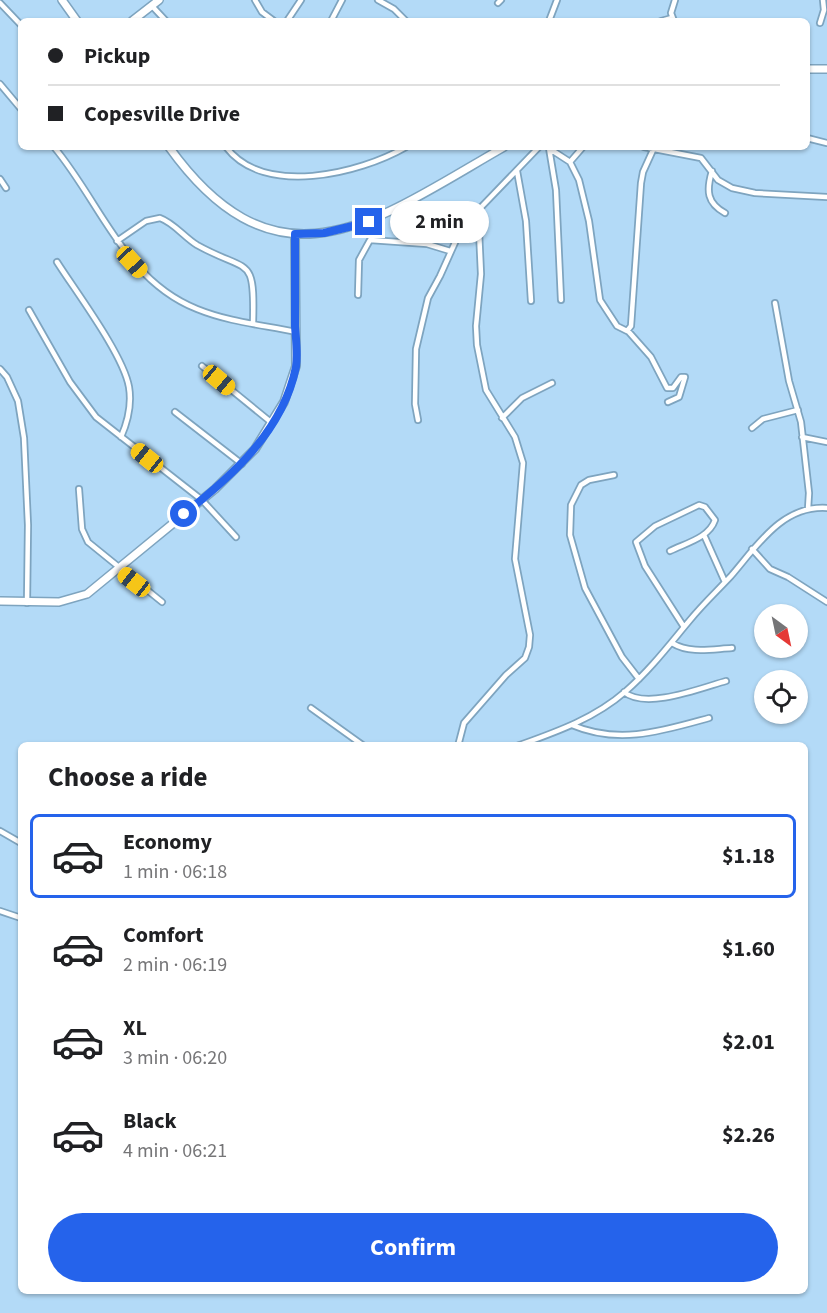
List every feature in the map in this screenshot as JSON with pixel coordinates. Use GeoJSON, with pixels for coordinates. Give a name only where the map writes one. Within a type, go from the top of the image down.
{"type":"FeatureCollection","features":[{"type":"Feature","properties":{"kind":"street"},"geometry":{"type":"LineString","coordinates":[[62,0],[75,18]]}},
{"type":"Feature","properties":{"kind":"street"},"geometry":{"type":"LineString","coordinates":[[136,18],[159,0]]}},
{"type":"Feature","properties":{"kind":"street"},"geometry":{"type":"LineString","coordinates":[[255,0],[262,12],[270,18]]}},
{"type":"Feature","properties":{"kind":"street"},"geometry":{"type":"LineString","coordinates":[[289,18],[301,0]]}},
{"type":"Feature","properties":{"kind":"street"},"geometry":{"type":"LineString","coordinates":[[333,18],[342,0]]}},
{"type":"Feature","properties":{"kind":"street"},"geometry":{"type":"LineString","coordinates":[[378,0],[394,9],[403,18]]}},
{"type":"Feature","properties":{"kind":"street"},"geometry":{"type":"LineString","coordinates":[[550,18],[557,0]]}},
{"type":"Feature","properties":{"kind":"street"},"geometry":{"type":"LineString","coordinates":[[673,18],[675,0]]}},
{"type":"Feature","properties":{"kind":"street"},"geometry":{"type":"LineString","coordinates":[[820,23],[824,10],[823,0]]}},
{"type":"Feature","properties":{"kind":"street"},"geometry":{"type":"LineString","coordinates":[[0,3],[18,22]]}},
{"type":"Feature","properties":{"kind":"street"},"geometry":{"type":"LineString","coordinates":[[152,6],[163,18]]}},
{"type":"Feature","properties":{"kind":"street"},"geometry":{"type":"LineString","coordinates":[[810,69],[827,69]]}},
{"type":"Feature","properties":{"kind":"street"},"geometry":{"type":"LineString","coordinates":[[0,84],[18,105]]}},
{"type":"Feature","properties":{"kind":"street"},"geometry":{"type":"LineString","coordinates":[[810,139],[827,143]]}},
{"type":"Feature","properties":{"kind":"street"},"geometry":{"type":"LineString","coordinates":[[56,150],[81,181],[117,241],[142,273],[177,299],[212,314],[296,332]]}},
{"type":"Feature","properties":{"kind":"street"},"geometry":{"type":"LineString","coordinates":[[171,150],[191,177],[226,207],[259,225],[295,234],[324,233],[369,222],[499,150]]}},
{"type":"Feature","properties":{"kind":"street"},"geometry":{"type":"LineString","coordinates":[[228,150],[236,160],[244,165],[292,177],[349,168],[384,158],[400,150]]}},
{"type":"Feature","properties":{"kind":"street"},"geometry":{"type":"LineString","coordinates":[[418,420],[415,404],[416,350],[426,303],[462,227],[536,150]]}},
{"type":"Feature","properties":{"kind":"street"},"geometry":{"type":"LineString","coordinates":[[549,150],[556,190],[561,300]]}},
{"type":"Feature","properties":{"kind":"street"},"geometry":{"type":"LineString","coordinates":[[552,150],[570,162],[579,180],[587,212],[600,300],[617,326],[628,331],[635,342],[651,357],[668,388],[673,388],[681,377],[685,377],[679,397],[668,402]]}},
{"type":"Feature","properties":{"kind":"street"},"geometry":{"type":"LineString","coordinates":[[570,162],[580,150]]}},
{"type":"Feature","properties":{"kind":"street"},"geometry":{"type":"LineString","coordinates":[[628,331],[631,326],[641,183],[643,172],[653,150],[698,157],[707,163],[727,186],[748,192],[827,197]]}},
{"type":"Feature","properties":{"kind":"street"},"geometry":{"type":"LineString","coordinates":[[517,171],[527,228],[531,301]]}},
{"type":"Feature","properties":{"kind":"street"},"geometry":{"type":"LineString","coordinates":[[712,171],[709,185],[711,201],[715,208],[725,213]]}},
{"type":"Feature","properties":{"kind":"street"},"geometry":{"type":"LineString","coordinates":[[0,179],[6,188]]}},
{"type":"Feature","properties":{"kind":"street"},"geometry":{"type":"LineString","coordinates":[[459,742],[464,723],[506,675],[522,662],[529,647],[530,635],[515,559],[523,463],[515,437],[486,390],[477,345],[476,326],[481,274],[478,209]]}},
{"type":"Feature","properties":{"kind":"street"},"geometry":{"type":"LineString","coordinates":[[117,241],[146,221],[160,218],[196,244],[242,265],[249,271],[252,282],[253,324]]}},
{"type":"Feature","properties":{"kind":"street"},"geometry":{"type":"LineString","coordinates":[[0,602],[71,600],[87,594],[202,500],[242,464],[272,423],[284,402],[296,366],[295,234]]}},
{"type":"Feature","properties":{"kind":"street"},"geometry":{"type":"LineString","coordinates":[[358,295],[359,260],[370,240],[427,244],[450,251]]}},
{"type":"Feature","properties":{"kind":"street"},"geometry":{"type":"LineString","coordinates":[[57,262],[127,378],[130,393],[129,416],[121,437]]}},
{"type":"Feature","properties":{"kind":"street"},"geometry":{"type":"LineString","coordinates":[[775,303],[789,381],[798,410],[809,494],[808,509]]}},
{"type":"Feature","properties":{"kind":"street"},"geometry":{"type":"LineString","coordinates":[[29,310],[78,395],[96,417],[202,500],[236,537]]}},
{"type":"Feature","properties":{"kind":"street"},"geometry":{"type":"LineString","coordinates":[[202,366],[272,423]]}},
{"type":"Feature","properties":{"kind":"street"},"geometry":{"type":"LineString","coordinates":[[0,369],[8,377],[18,401],[24,438],[28,525],[27,603]]}},
{"type":"Feature","properties":{"kind":"street"},"geometry":{"type":"LineString","coordinates":[[502,418],[522,398],[552,383]]}},
{"type":"Feature","properties":{"kind":"street"},"geometry":{"type":"LineString","coordinates":[[752,428],[763,419],[798,410]]}},
{"type":"Feature","properties":{"kind":"street"},"geometry":{"type":"LineString","coordinates":[[175,412],[242,464]]}},
{"type":"Feature","properties":{"kind":"street"},"geometry":{"type":"LineString","coordinates":[[802,437],[827,442]]}},
{"type":"Feature","properties":{"kind":"street"},"geometry":{"type":"LineString","coordinates":[[614,475],[589,480],[581,485],[572,505],[570,535],[585,588],[622,657],[639,679]]}},
{"type":"Feature","properties":{"kind":"street"},"geometry":{"type":"LineString","coordinates":[[79,489],[84,537],[117,569],[162,602]]}},
{"type":"Feature","properties":{"kind":"street"},"geometry":{"type":"LineString","coordinates":[[670,551],[704,535],[711,529],[715,519],[702,505],[661,523],[636,542],[645,566],[684,627]]}},
{"type":"Feature","properties":{"kind":"street"},"geometry":{"type":"LineString","coordinates":[[527,742],[572,725],[601,710],[624,693],[672,643],[752,549],[788,518],[808,509],[827,508]]}},
{"type":"Feature","properties":{"kind":"street"},"geometry":{"type":"LineString","coordinates":[[704,535],[725,582]]}},
{"type":"Feature","properties":{"kind":"street"},"geometry":{"type":"LineString","coordinates":[[752,549],[770,569],[788,577],[827,602]]}},
{"type":"Feature","properties":{"kind":"street"},"geometry":{"type":"LineString","coordinates":[[672,643],[684,650],[732,648]]}},
{"type":"Feature","properties":{"kind":"street"},"geometry":{"type":"LineString","coordinates":[[624,693],[634,699],[655,699],[675,696],[726,681]]}},
{"type":"Feature","properties":{"kind":"street"},"geometry":{"type":"LineString","coordinates":[[311,708],[358,742]]}},
{"type":"Feature","properties":{"kind":"street"},"geometry":{"type":"LineString","coordinates":[[572,725],[592,733],[624,737],[658,732],[709,718]]}},
{"type":"Feature","properties":{"kind":"street"},"geometry":{"type":"LineString","coordinates":[[0,831],[18,841]]}},
{"type":"Feature","properties":{"kind":"street"},"geometry":{"type":"LineString","coordinates":[[0,911],[18,917]]}},
{"type":"Feature","properties":{"kind":"route"},"geometry":{"type":"LineString","coordinates":[[184,514],[242,464],[261,441],[284,402],[293,378],[297,356],[295,234],[305,235],[343,230],[369,222]]}}]}
